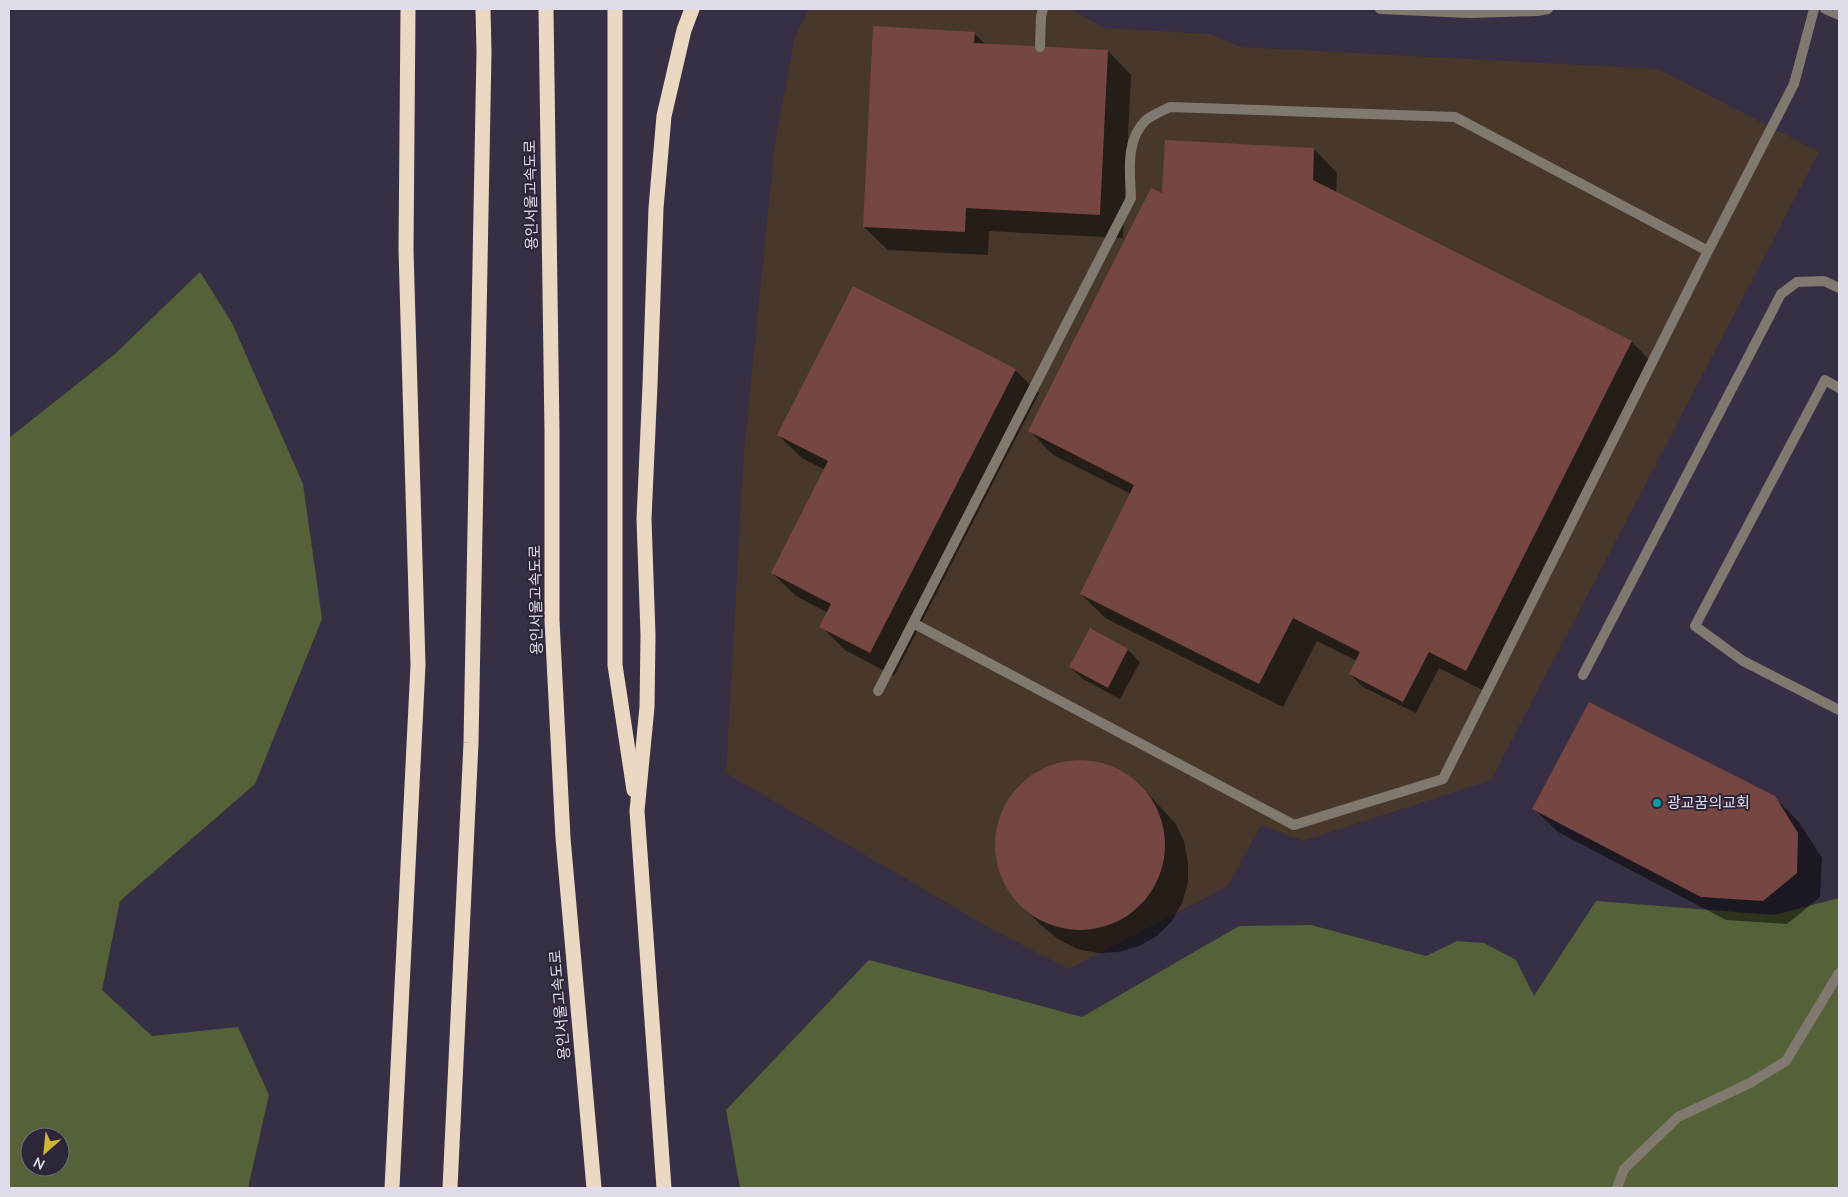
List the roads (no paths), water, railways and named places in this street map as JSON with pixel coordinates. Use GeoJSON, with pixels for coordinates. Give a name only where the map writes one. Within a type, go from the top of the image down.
{"type":"FeatureCollection","features":[{"type":"Feature","properties":{"kind":"highway"},"geometry":{"type":"LineString","coordinates":[[392,1188],[418,665],[406,250],[408,9]]}},
{"type":"Feature","properties":{"kind":"highway"},"geometry":{"type":"LineString","coordinates":[[450,1188],[471,743],[484,62],[483,9]]}},
{"type":"Feature","properties":{"kind":"highway","name":"용인서울고속도로"},"geometry":{"type":"LineString","coordinates":[[546,9],[552,432],[552,620],[563,838],[594,1188]]}},
{"type":"Feature","properties":{"kind":"highway"},"geometry":{"type":"LineString","coordinates":[[615,9],[615,665],[637,811],[664,1188]]}},
{"type":"Feature","properties":{"kind":"highway"},"geometry":{"type":"LineString","coordinates":[[637,811],[647,707],[648,636],[644,520],[656,208],[664,116],[684,30],[692,9]]}},
{"type":"Feature","properties":{"kind":"lane"},"geometry":{"type":"LineString","coordinates":[[1040,47],[1043,9]]}},
{"type":"Feature","properties":{"kind":"lane"},"geometry":{"type":"LineString","coordinates":[[1380,9],[1468,13],[1548,9]]}},
{"type":"Feature","properties":{"kind":"lane"},"geometry":{"type":"LineString","coordinates":[[913,623],[1294,825],[1443,778],[1794,84],[1814,9]]}},
{"type":"Feature","properties":{"kind":"lane"},"geometry":{"type":"LineString","coordinates":[[1825,9],[1839,15]]}},
{"type":"Feature","properties":{"kind":"lane"},"geometry":{"type":"LineString","coordinates":[[878,691],[1131,198],[1130,156],[1135,133],[1146,120],[1170,107],[1455,117],[1708,251]]}},
{"type":"Feature","properties":{"kind":"lane"},"geometry":{"type":"LineString","coordinates":[[1582,675],[1781,294],[1797,282],[1824,281],[1839,288]]}},
{"type":"Feature","properties":{"kind":"lane"},"geometry":{"type":"LineString","coordinates":[[1839,388],[1825,380],[1695,626],[1744,662],[1839,710]]}},
{"type":"Feature","properties":{"kind":"lane"},"geometry":{"type":"LineString","coordinates":[[1616,1188],[1624,1169],[1678,1117],[1750,1084],[1786,1061],[1839,973]]}},
{"type":"Feature","properties":{"kind":"place","name":"광교꿈의교회"},"geometry":{"type":"Point","coordinates":[1657,803]}}]}
